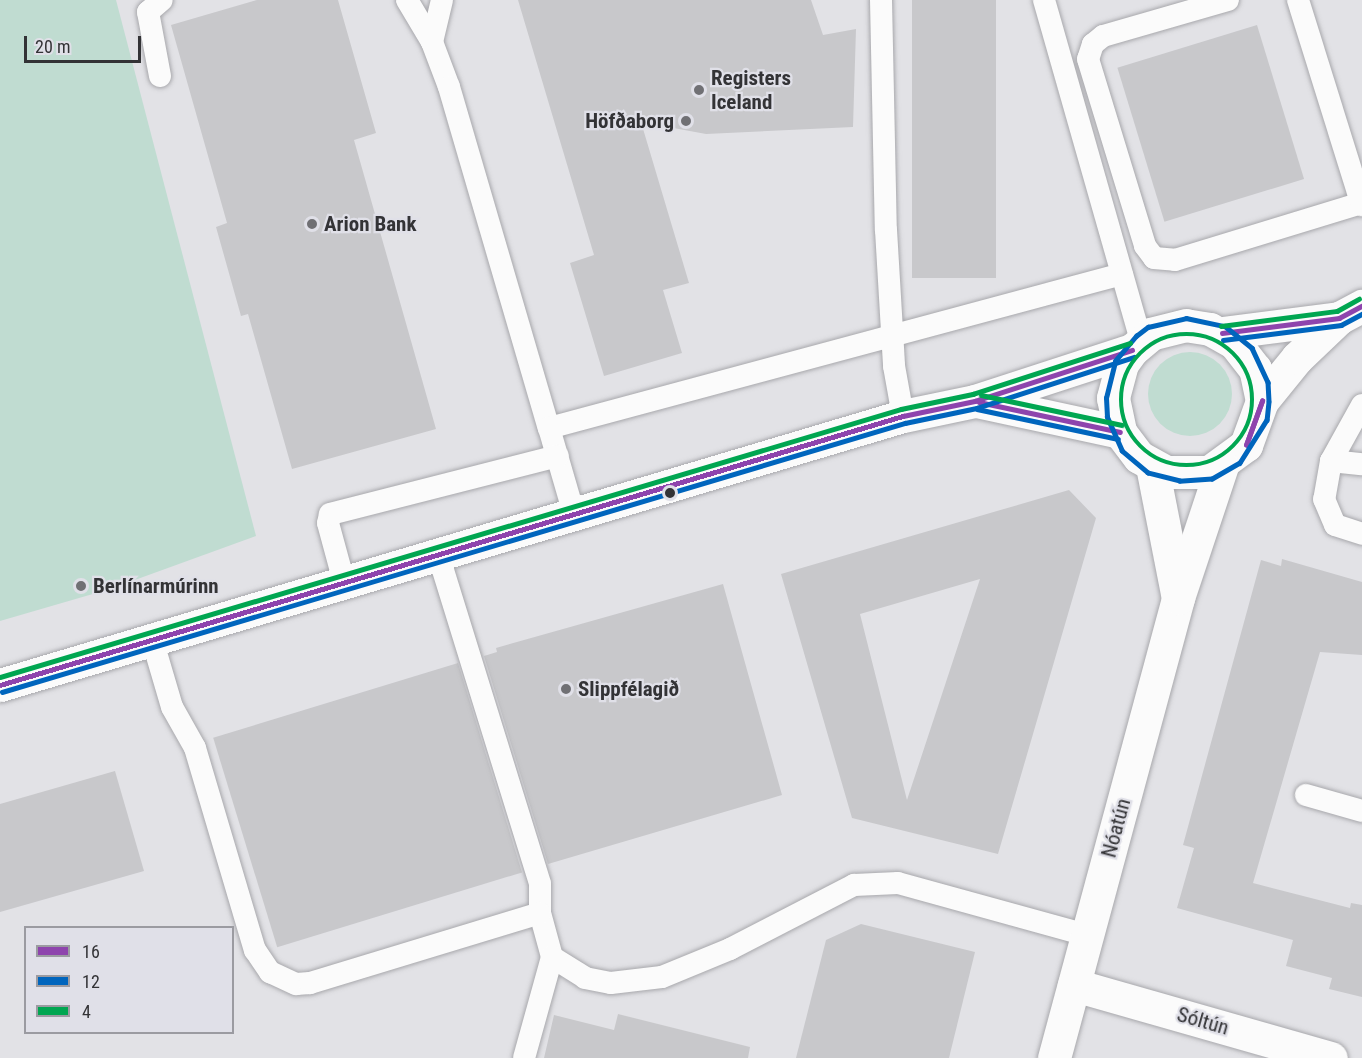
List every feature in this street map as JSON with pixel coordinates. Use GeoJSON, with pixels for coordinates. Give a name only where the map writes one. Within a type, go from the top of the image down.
{"type":"FeatureCollection","features":[{"type":"Feature","properties":{"kind":"street"},"geometry":{"type":"LineString","coordinates":[[0,684],[903,416],[975,401],[1136,346],[1162,329],[1186,325],[1221,333],[1351,312]]}},
{"type":"Feature","properties":{"kind":"street"},"geometry":{"type":"LineString","coordinates":[[1262,401],[1351,312]]}},
{"type":"Feature","properties":{"kind":"street"},"geometry":{"type":"LineString","coordinates":[[1136,346],[1115,381],[1114,415],[1120,432],[1152,466],[1180,474],[1222,466],[1255,432],[1262,401],[1256,369],[1247,354],[1221,333]]}},
{"type":"Feature","properties":{"kind":"street"},"geometry":{"type":"LineString","coordinates":[[975,401],[1120,432]]}},
{"type":"Feature","properties":{"kind":"street","name":"Nóatún"},"geometry":{"type":"LineString","coordinates":[[1152,466],[1178,598]]}},
{"type":"Feature","properties":{"kind":"street","name":"Nóatún"},"geometry":{"type":"LineString","coordinates":[[1054,1058],[1178,598],[1222,466]]}},
{"type":"Feature","properties":{"kind":"street","name":"Sóltún"},"geometry":{"type":"LineString","coordinates":[[1074,985],[1331,1058]]}},
{"type":"Feature","properties":{"kind":"lane"},"geometry":{"type":"LineString","coordinates":[[160,76],[148,12],[162,0]]}},
{"type":"Feature","properties":{"kind":"lane"},"geometry":{"type":"LineString","coordinates":[[407,0],[432,42],[574,514]]}},
{"type":"Feature","properties":{"kind":"lane"},"geometry":{"type":"LineString","coordinates":[[432,42],[442,0]]}},
{"type":"Feature","properties":{"kind":"lane"},"geometry":{"type":"LineString","coordinates":[[881,0],[891,333],[903,416]]}},
{"type":"Feature","properties":{"kind":"lane"},"geometry":{"type":"LineString","coordinates":[[1044,0],[1122,274],[1136,346]]}},
{"type":"Feature","properties":{"kind":"lane"},"geometry":{"type":"LineString","coordinates":[[1228,0],[1103,36],[1093,44],[1088,59],[1145,246],[1154,258],[1175,260],[1362,204],[1298,0]]}},
{"type":"Feature","properties":{"kind":"lane"},"geometry":{"type":"LineString","coordinates":[[549,428],[891,333],[1122,274]]}},
{"type":"Feature","properties":{"kind":"lane"},"geometry":{"type":"LineString","coordinates":[[1362,405],[1331,461],[1324,498],[1327,514],[1335,525],[1362,534]]}},
{"type":"Feature","properties":{"kind":"lane"},"geometry":{"type":"LineString","coordinates":[[344,582],[328,523],[330,514],[558,456]]}},
{"type":"Feature","properties":{"kind":"lane"},"geometry":{"type":"LineString","coordinates":[[1331,461],[1362,464]]}},
{"type":"Feature","properties":{"kind":"lane"},"geometry":{"type":"LineString","coordinates":[[438,554],[540,884],[540,913],[552,957],[524,1058]]}},
{"type":"Feature","properties":{"kind":"lane"},"geometry":{"type":"LineString","coordinates":[[152,639],[172,707],[195,748],[255,950],[270,972],[296,984],[310,983],[540,913]]}},
{"type":"Feature","properties":{"kind":"lane"},"geometry":{"type":"LineString","coordinates":[[1306,795],[1362,811]]}},
{"type":"Feature","properties":{"kind":"lane"},"geometry":{"type":"LineString","coordinates":[[552,957],[585,978],[611,983],[662,977],[765,932],[839,890],[884,881],[1087,935]]}},
{"type":"Feature","properties":{"kind":"green space"},"geometry":{"type":"Polygon","coordinates":[[[0,0],[116,0],[256,536],[110,589],[0,621],[0,0]]]}},
{"type":"Feature","properties":{"kind":"green space"},"geometry":{"type":"Polygon","coordinates":[[[1190,352],[1206,355],[1220,364],[1229,378],[1232,394],[1229,410],[1220,424],[1206,433],[1190,436],[1174,433],[1160,424],[1151,410],[1148,394],[1151,378],[1160,364],[1174,355],[1190,352]]]}},
{"type":"Feature","properties":{"kind":"building"},"geometry":{"type":"Polygon","coordinates":[[[257,0],[338,0],[376,133],[354,140],[436,429],[292,469],[248,314],[241,316],[216,227],[227,223],[171,25],[257,0]]]}},
{"type":"Feature","properties":{"kind":"building"},"geometry":{"type":"Polygon","coordinates":[[[518,0],[811,0],[823,35],[856,29],[853,127],[706,134],[641,122],[689,283],[663,290],[682,353],[604,376],[570,263],[594,255],[518,0]]]}},
{"type":"Feature","properties":{"kind":"building"},"geometry":{"type":"Polygon","coordinates":[[[912,0],[996,0],[996,278],[912,278],[912,0]]]}},
{"type":"Feature","properties":{"kind":"building"},"geometry":{"type":"Polygon","coordinates":[[[1257,25],[1304,179],[1164,222],[1117,68],[1257,25]]]}},
{"type":"Feature","properties":{"kind":"building"},"geometry":{"type":"Polygon","coordinates":[[[1069,490],[1096,518],[998,854],[852,818],[781,574],[1069,490]],[[980,579],[860,614],[907,800],[980,579]]]}},
{"type":"Feature","properties":{"kind":"building"},"geometry":{"type":"Polygon","coordinates":[[[1282,559],[1362,582],[1362,655],[1320,652],[1253,883],[1350,908],[1351,903],[1362,905],[1362,997],[1329,989],[1332,978],[1286,966],[1293,940],[1177,908],[1194,848],[1183,845],[1261,560],[1281,566],[1282,559]]]}},
{"type":"Feature","properties":{"kind":"building"},"geometry":{"type":"Polygon","coordinates":[[[723,584],[782,795],[548,864],[484,656],[497,652],[496,648],[723,584]]]}},
{"type":"Feature","properties":{"kind":"building"},"geometry":{"type":"Polygon","coordinates":[[[458,663],[522,872],[277,947],[213,738],[458,663]]]}},
{"type":"Feature","properties":{"kind":"building"},"geometry":{"type":"Polygon","coordinates":[[[115,771],[144,871],[0,912],[0,804],[115,771]]]}},
{"type":"Feature","properties":{"kind":"building"},"geometry":{"type":"Polygon","coordinates":[[[861,924],[975,952],[949,1058],[796,1058],[826,940],[861,924]]]}},
{"type":"Feature","properties":{"kind":"building"},"geometry":{"type":"Polygon","coordinates":[[[618,1014],[750,1047],[748,1058],[544,1058],[554,1015],[614,1030],[618,1014]]]}},
{"type":"Feature","properties":{"kind":"transit line","name":"4"},"geometry":{"type":"LineString","coordinates":[[1221,326],[1337,311],[1359,299]]}},
{"type":"Feature","properties":{"kind":"transit line","name":"16"},"geometry":{"type":"LineString","coordinates":[[1222,333],[1339,318],[1362,306]]}},
{"type":"Feature","properties":{"kind":"transit line","name":"12"},"geometry":{"type":"LineString","coordinates":[[1223,340],[1341,325],[1362,314]]}},
{"type":"Feature","properties":{"kind":"transit line","name":"12"},"geometry":{"type":"LineString","coordinates":[[1269,401],[1268,382],[1252,348],[1225,326],[1186,318],[1148,327],[1136,336],[1115,361],[1106,398],[1107,417],[1122,451],[1148,473],[1180,481],[1212,479],[1240,463],[1267,420],[1269,402]]}},
{"type":"Feature","properties":{"kind":"transit line","name":"4"},"geometry":{"type":"LineString","coordinates":[[1187,334],[1212,339],[1224,345],[1242,363],[1248,375],[1253,400],[1248,425],[1242,437],[1224,455],[1212,461],[1187,466],[1162,461],[1150,455],[1132,437],[1126,425],[1121,400],[1126,375],[1132,363],[1150,345],[1162,339],[1187,334]]}},
{"type":"Feature","properties":{"kind":"transit line","name":"4"},"geometry":{"type":"LineString","coordinates":[[0,677],[901,409],[973,394],[1130,343]]}},
{"type":"Feature","properties":{"kind":"transit line","name":"16"},"geometry":{"type":"LineString","coordinates":[[0,685],[903,416],[975,401],[1132,350]]}},
{"type":"Feature","properties":{"kind":"transit line","name":"12"},"geometry":{"type":"LineString","coordinates":[[2,692],[905,423],[977,408],[1134,357]]}},
{"type":"Feature","properties":{"kind":"transit line","name":"4"},"geometry":{"type":"LineString","coordinates":[[981,395],[1122,425]]}},
{"type":"Feature","properties":{"kind":"transit line","name":"16"},"geometry":{"type":"LineString","coordinates":[[1246,445],[1262,401]]}},
{"type":"Feature","properties":{"kind":"transit line","name":"16"},"geometry":{"type":"LineString","coordinates":[[1246,445],[1262,401]]}},
{"type":"Feature","properties":{"kind":"transit line","name":"16"},"geometry":{"type":"LineString","coordinates":[[979,402],[1120,432]]}},
{"type":"Feature","properties":{"kind":"transit line","name":"12"},"geometry":{"type":"LineString","coordinates":[[977,409],[1118,439]]}},
{"type":"Feature","properties":{"kind":"place","name":"Registers Iceland"},"geometry":{"type":"Point","coordinates":[699,90]}},
{"type":"Feature","properties":{"kind":"place","name":"Höfðaborg"},"geometry":{"type":"Point","coordinates":[686,121]}},
{"type":"Feature","properties":{"kind":"place","name":"Arion Bank"},"geometry":{"type":"Point","coordinates":[312,224]}},
{"type":"Feature","properties":{"kind":"place","name":"Berlínarmúrinn"},"geometry":{"type":"Point","coordinates":[81,586]}},
{"type":"Feature","properties":{"kind":"place","name":"Slippfélagið"},"geometry":{"type":"Point","coordinates":[566,689]}}]}
